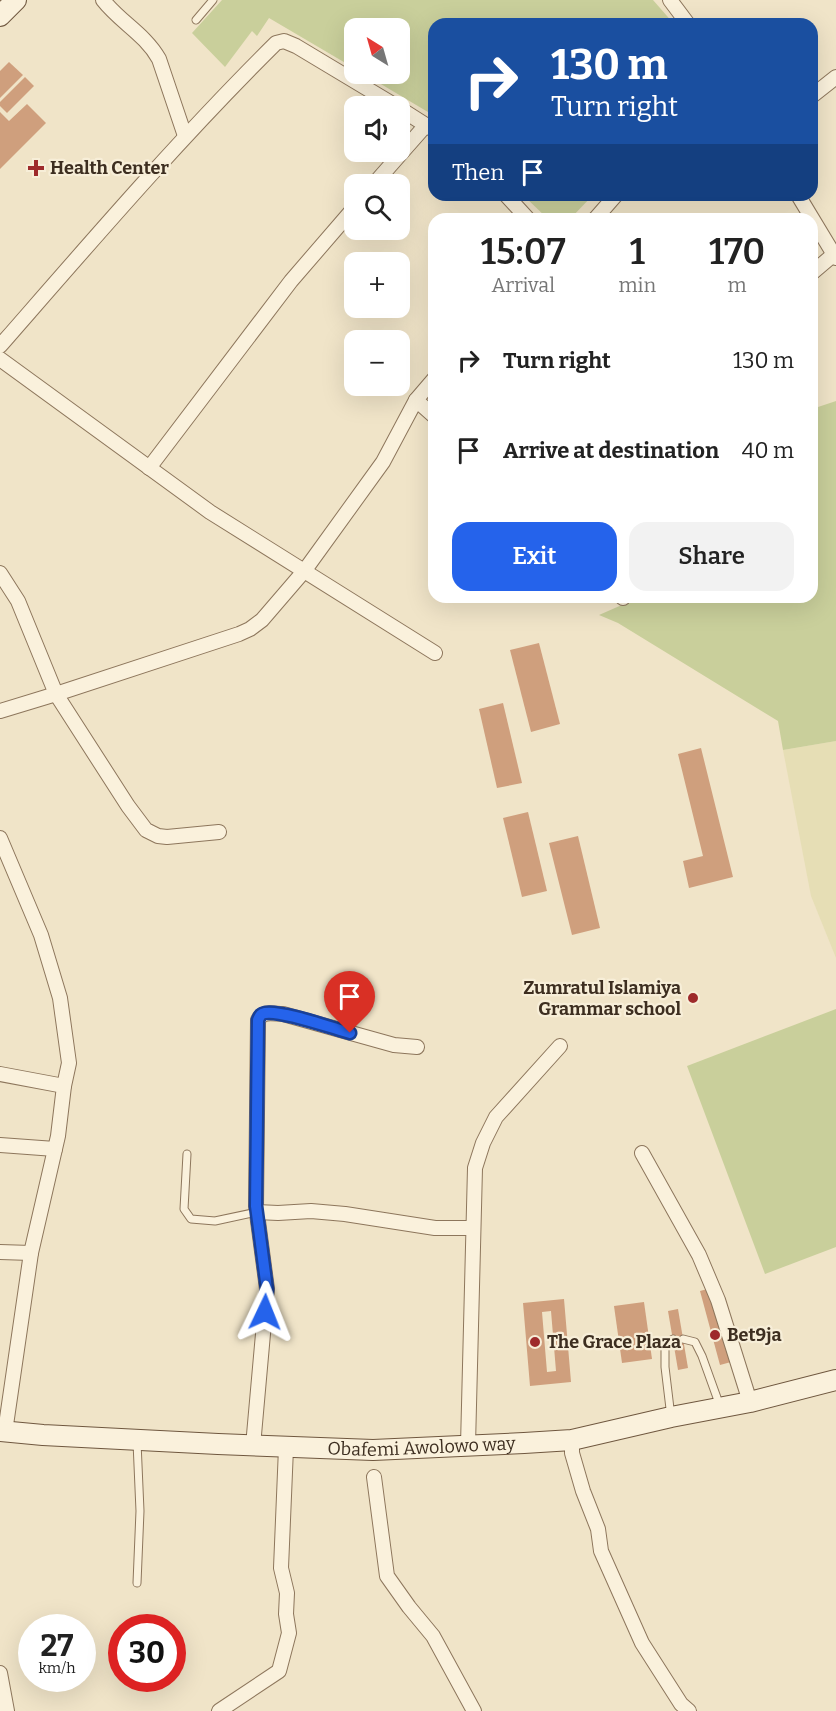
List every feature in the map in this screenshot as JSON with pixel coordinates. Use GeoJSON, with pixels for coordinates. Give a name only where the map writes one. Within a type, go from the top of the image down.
{"type":"FeatureCollection","features":[{"type":"Feature","properties":{"kind":"main road"},"geometry":{"type":"LineString","coordinates":[[0,16],[16,0]]}},
{"type":"Feature","properties":{"kind":"main road","name":"Obafemi Awolowo way"},"geometry":{"type":"LineString","coordinates":[[3,1431],[286,1448],[373,1450],[572,1440],[671,1417],[750,1402],[836,1380]]}},
{"type":"Feature","properties":{"kind":"street"},"geometry":{"type":"LineString","coordinates":[[103,0],[153,48],[159,58],[185,136]]}},
{"type":"Feature","properties":{"kind":"street"},"geometry":{"type":"LineString","coordinates":[[670,0],[684,18]]}},
{"type":"Feature","properties":{"kind":"street"},"geometry":{"type":"LineString","coordinates":[[0,346],[141,184],[276,43],[284,41],[378,96]]}},
{"type":"Feature","properties":{"kind":"street"},"geometry":{"type":"LineString","coordinates":[[818,91],[836,77]]}},
{"type":"Feature","properties":{"kind":"street"},"geometry":{"type":"LineString","coordinates":[[410,115],[428,126]]}},
{"type":"Feature","properties":{"kind":"street"},"geometry":{"type":"LineString","coordinates":[[384,174],[428,129]]}},
{"type":"Feature","properties":{"kind":"street"},"geometry":{"type":"LineString","coordinates":[[512,201],[522,213]]}},
{"type":"Feature","properties":{"kind":"street"},"geometry":{"type":"LineString","coordinates":[[600,213],[611,201]]}},
{"type":"Feature","properties":{"kind":"street"},"geometry":{"type":"LineString","coordinates":[[148,468],[291,281],[344,220]]}},
{"type":"Feature","properties":{"kind":"street"},"geometry":{"type":"LineString","coordinates":[[818,228],[835,256],[818,269]]}},
{"type":"Feature","properties":{"kind":"street"},"geometry":{"type":"LineString","coordinates":[[0,359],[210,512],[435,653]]}},
{"type":"Feature","properties":{"kind":"street"},"geometry":{"type":"LineString","coordinates":[[0,711],[229,638],[250,629],[262,620],[305,570],[383,462],[416,400],[428,386]]}},
{"type":"Feature","properties":{"kind":"street"},"geometry":{"type":"LineString","coordinates":[[416,400],[428,411]]}},
{"type":"Feature","properties":{"kind":"street"},"geometry":{"type":"LineString","coordinates":[[0,573],[18,601],[56,694],[146,830],[158,836],[219,832]]}},
{"type":"Feature","properties":{"kind":"street"},"geometry":{"type":"LineString","coordinates":[[0,838],[40,935],[60,998],[69,1063],[58,1136],[32,1253],[3,1431]]}},
{"type":"Feature","properties":{"kind":"street"},"geometry":{"type":"LineString","coordinates":[[253,1446],[267,1289],[257,1212],[258,1020],[264,1013],[283,1014],[394,1045],[417,1047]]}},
{"type":"Feature","properties":{"kind":"street"},"geometry":{"type":"LineString","coordinates":[[468,1445],[475,1168],[495,1117],[561,1047]]}},
{"type":"Feature","properties":{"kind":"street"},"geometry":{"type":"LineString","coordinates":[[0,1074],[64,1086]]}},
{"type":"Feature","properties":{"kind":"street"},"geometry":{"type":"LineString","coordinates":[[0,1145],[55,1149]]}},
{"type":"Feature","properties":{"kind":"street"},"geometry":{"type":"LineString","coordinates":[[642,1153],[699,1255],[718,1300],[750,1402]]}},
{"type":"Feature","properties":{"kind":"street"},"geometry":{"type":"LineString","coordinates":[[257,1212],[311,1210],[435,1228],[473,1228]]}},
{"type":"Feature","properties":{"kind":"street"},"geometry":{"type":"LineString","coordinates":[[0,1252],[32,1253]]}},
{"type":"Feature","properties":{"kind":"street"},"geometry":{"type":"LineString","coordinates":[[572,1440],[572,1453],[583,1491],[598,1529],[601,1551],[642,1643],[681,1704],[689,1711]]}},
{"type":"Feature","properties":{"kind":"street"},"geometry":{"type":"LineString","coordinates":[[219,1711],[279,1671],[289,1633],[285,1614],[287,1593],[281,1568],[286,1448]]}},
{"type":"Feature","properties":{"kind":"street"},"geometry":{"type":"LineString","coordinates":[[374,1477],[387,1576],[433,1636],[474,1711]]}},
{"type":"Feature","properties":{"kind":"street"},"geometry":{"type":"LineString","coordinates":[[0,1673],[7,1711]]}},
{"type":"Feature","properties":{"kind":"lane"},"geometry":{"type":"LineString","coordinates":[[196,20],[213,0]]}},
{"type":"Feature","properties":{"kind":"lane"},"geometry":{"type":"LineString","coordinates":[[186,1154],[184,1209],[191,1219],[215,1221],[257,1212]]}},
{"type":"Feature","properties":{"kind":"lane"},"geometry":{"type":"LineString","coordinates":[[671,1417],[665,1367],[666,1344],[673,1339]]}},
{"type":"Feature","properties":{"kind":"lane"},"geometry":{"type":"LineString","coordinates":[[683,1339],[695,1342],[720,1408]]}},
{"type":"Feature","properties":{"kind":"lane"},"geometry":{"type":"LineString","coordinates":[[137,1439],[140,1511],[137,1583]]}},
{"type":"Feature","properties":{"kind":"shaded area"},"geometry":{"type":"Polygon","coordinates":[[[836,741],[836,958],[811,896],[783,750],[836,741]]]}},
{"type":"Feature","properties":{"kind":"green space"},"geometry":{"type":"Polygon","coordinates":[[[222,0],[653,0],[669,18],[428,18],[428,112],[410,101],[410,96],[401,96],[381,84],[410,84],[410,18],[344,18],[344,62],[269,18],[257,36],[252,31],[225,67],[192,33],[222,0]]]}},
{"type":"Feature","properties":{"kind":"green space"},"geometry":{"type":"Polygon","coordinates":[[[529,201],[587,201],[576,213],[542,213],[529,201]]]}},
{"type":"Feature","properties":{"kind":"green space"},"geometry":{"type":"Polygon","coordinates":[[[836,401],[836,741],[783,750],[778,721],[618,623],[599,615],[626,603],[818,603],[818,407],[836,401]]]}},
{"type":"Feature","properties":{"kind":"green space"},"geometry":{"type":"Polygon","coordinates":[[[836,1009],[836,1247],[765,1274],[687,1066],[836,1009]]]}},
{"type":"Feature","properties":{"kind":"building"},"geometry":{"type":"Polygon","coordinates":[[[9,62],[23,75],[0,98],[0,71],[9,62]]]}},
{"type":"Feature","properties":{"kind":"building"},"geometry":{"type":"Polygon","coordinates":[[[25,77],[34,86],[7,113],[0,106],[0,102],[25,77]]]}},
{"type":"Feature","properties":{"kind":"building"},"geometry":{"type":"Polygon","coordinates":[[[27,104],[46,123],[0,169],[0,112],[9,121],[27,104]]]}},
{"type":"Feature","properties":{"kind":"building"},"geometry":{"type":"Polygon","coordinates":[[[539,643],[560,724],[531,732],[510,650],[539,643]]]}},
{"type":"Feature","properties":{"kind":"building"},"geometry":{"type":"Polygon","coordinates":[[[503,703],[522,783],[497,788],[479,709],[503,703]]]}},
{"type":"Feature","properties":{"kind":"building"},"geometry":{"type":"Polygon","coordinates":[[[701,748],[733,877],[689,888],[683,861],[703,856],[678,754],[701,748]]]}},
{"type":"Feature","properties":{"kind":"building"},"geometry":{"type":"Polygon","coordinates":[[[528,812],[547,891],[522,897],[503,818],[528,812]]]}},
{"type":"Feature","properties":{"kind":"building"},"geometry":{"type":"Polygon","coordinates":[[[578,836],[600,928],[572,935],[549,843],[578,836]]]}},
{"type":"Feature","properties":{"kind":"building"},"geometry":{"type":"Polygon","coordinates":[[[711,1288],[731,1362],[720,1365],[700,1291],[711,1288]]]}},
{"type":"Feature","properties":{"kind":"building","name":"The Grace Plaza"},"geometry":{"type":"Polygon","coordinates":[[[564,1299],[571,1382],[530,1386],[523,1303],[564,1299]],[[551,1311],[542,1312],[547,1372],[556,1371],[551,1311]]]}},
{"type":"Feature","properties":{"kind":"building"},"geometry":{"type":"Polygon","coordinates":[[[644,1302],[652,1359],[622,1363],[614,1306],[644,1302]]]}},
{"type":"Feature","properties":{"kind":"building"},"geometry":{"type":"Polygon","coordinates":[[[678,1309],[688,1368],[678,1370],[668,1311],[678,1309]]]}},
{"type":"Feature","properties":{"kind":"place","name":"Health Center"},"geometry":{"type":"Point","coordinates":[36,168]}},
{"type":"Feature","properties":{"kind":"place","name":"Zumratul Islamiya Grammar school"},"geometry":{"type":"Point","coordinates":[693,998]}},
{"type":"Feature","properties":{"kind":"place","name":"Bet9ja"},"geometry":{"type":"Point","coordinates":[715,1335]}},
{"type":"Feature","properties":{"kind":"place","name":"The Grace Plaza"},"geometry":{"type":"Point","coordinates":[535,1342]}},
{"type":"Feature","properties":{"kind":"route"},"geometry":{"type":"LineString","coordinates":[[265,1312],[267,1289],[256,1206],[258,1020],[264,1013],[283,1014],[350,1033]]}}]}
